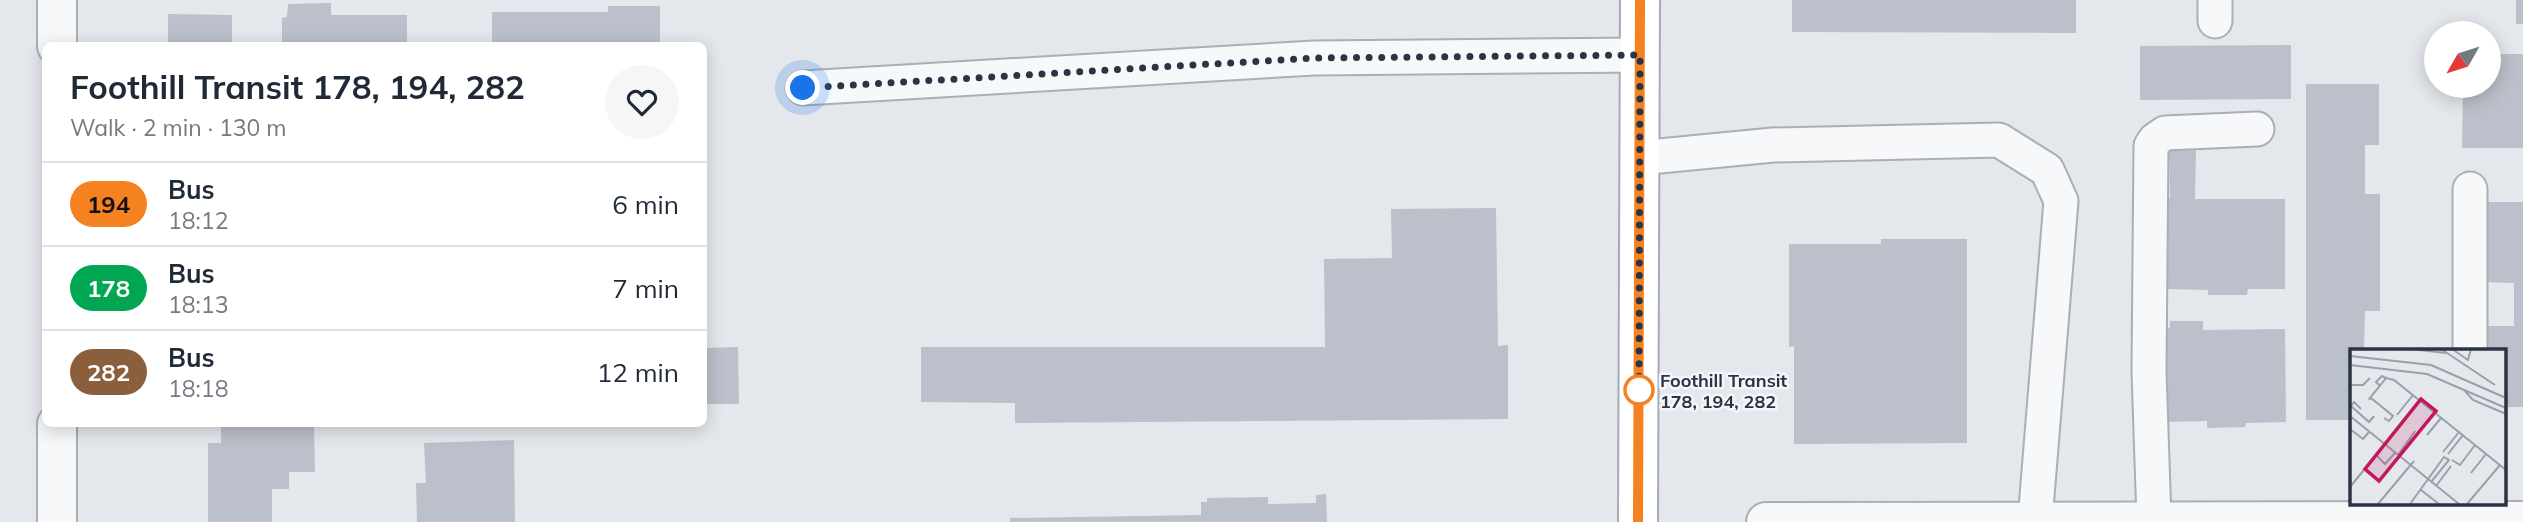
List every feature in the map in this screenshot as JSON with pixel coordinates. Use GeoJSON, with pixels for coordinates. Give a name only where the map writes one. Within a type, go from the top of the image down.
{"type":"FeatureCollection","features":[{"type":"Feature","properties":{"kind":"main road"},"geometry":{"type":"LineString","coordinates":[[1638,522],[1640,0]]}},
{"type":"Feature","properties":{"kind":"street"},"geometry":{"type":"LineString","coordinates":[[57,0],[57,42]]}},
{"type":"Feature","properties":{"kind":"street"},"geometry":{"type":"LineString","coordinates":[[57,427],[57,522]]}},
{"type":"Feature","properties":{"kind":"street"},"geometry":{"type":"LineString","coordinates":[[1766,522],[2265,521],[2462,512],[2523,521]]}},
{"type":"Feature","properties":{"kind":"lane"},"geometry":{"type":"LineString","coordinates":[[803,88],[1314,58],[1640,55]]}},
{"type":"Feature","properties":{"kind":"lane"},"geometry":{"type":"LineString","coordinates":[[2154,520],[2149,371],[2151,146],[2165,133],[2256,130]]}},
{"type":"Feature","properties":{"kind":"lane"},"geometry":{"type":"LineString","coordinates":[[1639,158],[1773,145],[1999,140],[2047,170],[2061,201],[2035,521]]}},
{"type":"Feature","properties":{"kind":"lane"},"geometry":{"type":"LineString","coordinates":[[2470,189],[2470,349]]}},
{"type":"Feature","properties":{"kind":"building"},"geometry":{"type":"Polygon","coordinates":[[[1792,0],[2076,0],[2076,33],[1792,32],[1792,0]]]}},
{"type":"Feature","properties":{"kind":"building"},"geometry":{"type":"Polygon","coordinates":[[[2516,0],[2523,0],[2523,24],[2516,24],[2516,0]]]}},
{"type":"Feature","properties":{"kind":"building"},"geometry":{"type":"Polygon","coordinates":[[[331,3],[331,15],[407,15],[407,42],[282,42],[282,18],[287,17],[288,4],[331,3]]]}},
{"type":"Feature","properties":{"kind":"building"},"geometry":{"type":"Polygon","coordinates":[[[608,6],[660,6],[660,42],[492,42],[492,12],[608,12],[608,6]]]}},
{"type":"Feature","properties":{"kind":"building"},"geometry":{"type":"Polygon","coordinates":[[[168,14],[232,15],[232,42],[168,42],[168,14]]]}},
{"type":"Feature","properties":{"kind":"building"},"geometry":{"type":"Polygon","coordinates":[[[2291,45],[2291,99],[2140,100],[2140,46],[2291,45]]]}},
{"type":"Feature","properties":{"kind":"building"},"geometry":{"type":"Polygon","coordinates":[[[2501,54],[2523,54],[2523,148],[2462,148],[2463,98],[2501,98],[2501,54]]]}},
{"type":"Feature","properties":{"kind":"building"},"geometry":{"type":"Polygon","coordinates":[[[2306,84],[2379,84],[2379,145],[2365,145],[2365,194],[2380,194],[2380,311],[2365,311],[2364,349],[2350,349],[2350,420],[2306,420],[2306,84]]]}},
{"type":"Feature","properties":{"kind":"building"},"geometry":{"type":"Polygon","coordinates":[[[2169,150],[2196,150],[2195,199],[2285,199],[2285,289],[2248,289],[2247,295],[2208,295],[2208,290],[2165,289],[2165,198],[2170,198],[2169,150]]]}},
{"type":"Feature","properties":{"kind":"building"},"geometry":{"type":"Polygon","coordinates":[[[2484,202],[2523,202],[2523,407],[2506,407],[2506,349],[2484,349],[2484,326],[2514,326],[2514,283],[2484,282],[2484,202]]]}},
{"type":"Feature","properties":{"kind":"building"},"geometry":{"type":"Polygon","coordinates":[[[1496,208],[1498,346],[1508,345],[1508,419],[1015,423],[1015,403],[921,402],[921,347],[1325,347],[1324,259],[1392,258],[1391,209],[1496,208]]]}},
{"type":"Feature","properties":{"kind":"building"},"geometry":{"type":"Polygon","coordinates":[[[1881,239],[1967,239],[1967,443],[1794,444],[1794,346],[1789,347],[1789,244],[1881,244],[1881,239]]]}},
{"type":"Feature","properties":{"kind":"building"},"geometry":{"type":"Polygon","coordinates":[[[2170,321],[2203,321],[2203,330],[2285,329],[2286,422],[2207,428],[2207,421],[2167,422],[2166,328],[2170,328],[2170,321]]]}},
{"type":"Feature","properties":{"kind":"building"},"geometry":{"type":"Polygon","coordinates":[[[738,347],[739,404],[707,404],[707,348],[738,347]]]}},
{"type":"Feature","properties":{"kind":"building"},"geometry":{"type":"Polygon","coordinates":[[[221,427],[314,427],[315,472],[289,472],[289,489],[272,489],[272,522],[208,522],[208,443],[221,443],[221,427]]]}},
{"type":"Feature","properties":{"kind":"building"},"geometry":{"type":"Polygon","coordinates":[[[514,440],[515,522],[417,522],[416,483],[426,483],[424,443],[514,440]]]}},
{"type":"Feature","properties":{"kind":"building"},"geometry":{"type":"Polygon","coordinates":[[[1326,494],[1327,522],[1010,522],[1010,518],[1201,515],[1201,502],[1207,502],[1207,498],[1268,497],[1268,504],[1316,503],[1316,495],[1326,494]]]}},
{"type":"Feature","properties":{"kind":"bus line","name":"194"},"geometry":{"type":"LineString","coordinates":[[1638,522],[1640,0]]}},
{"type":"Feature","properties":{"kind":"place","name":"Foothill Transit 178, 194, 282"},"geometry":{"type":"Point","coordinates":[1639,390]}},
{"type":"Feature","properties":{"kind":"route"},"geometry":{"type":"LineString","coordinates":[[803,88],[1314,58],[1640,55],[1639,390]]}}]}
